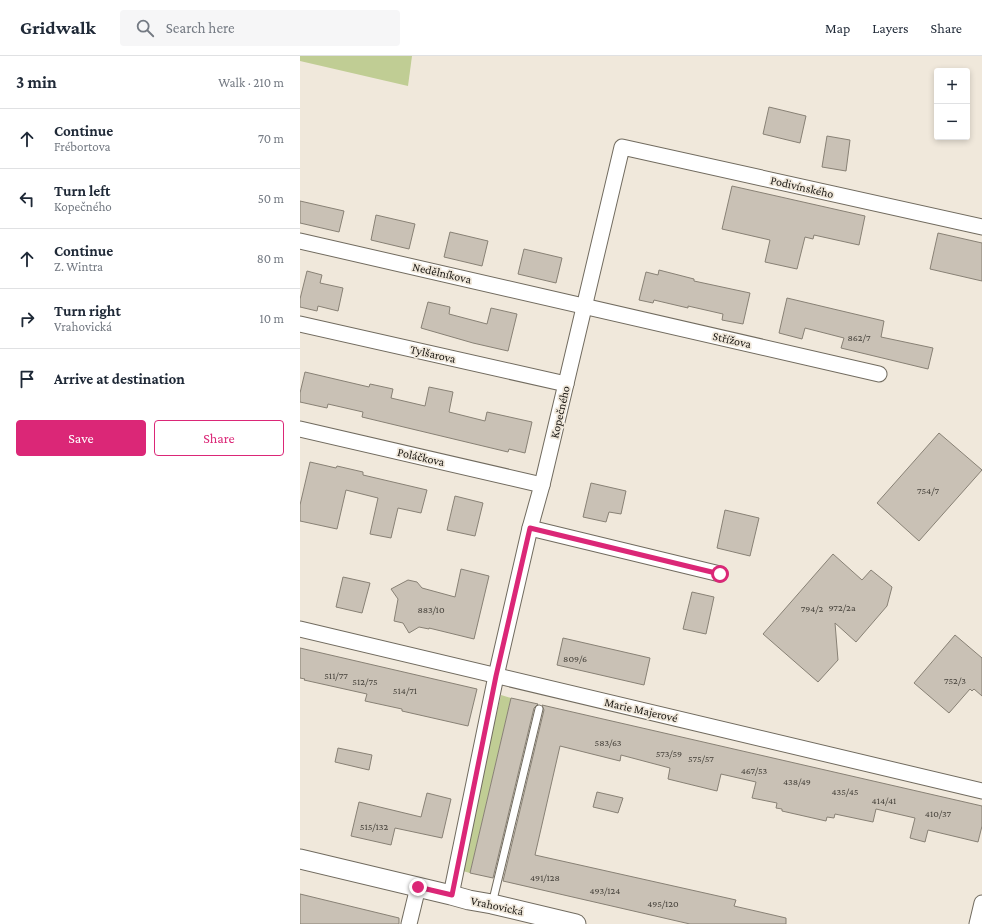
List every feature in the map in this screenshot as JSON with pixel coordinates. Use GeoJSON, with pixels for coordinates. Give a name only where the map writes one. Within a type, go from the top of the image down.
{"type":"FeatureCollection","features":[{"type":"Feature","properties":{"kind":"street","name":"Podivínského"},"geometry":{"type":"LineString","coordinates":[[622,147],[982,227]]}},
{"type":"Feature","properties":{"kind":"street","name":"Kopečného"},"geometry":{"type":"LineString","coordinates":[[452,895],[496,676],[530,528],[542,485],[622,147]]}},
{"type":"Feature","properties":{"kind":"street","name":"Nedělníkova"},"geometry":{"type":"LineString","coordinates":[[300,241],[584,306]]}},
{"type":"Feature","properties":{"kind":"street","name":"Střížova"},"geometry":{"type":"LineString","coordinates":[[584,306],[879,374]]}},
{"type":"Feature","properties":{"kind":"street","name":"Tylšarova"},"geometry":{"type":"LineString","coordinates":[[300,324],[566,384]]}},
{"type":"Feature","properties":{"kind":"street","name":"Poláčkova"},"geometry":{"type":"LineString","coordinates":[[300,429],[542,485]]}},
{"type":"Feature","properties":{"kind":"street"},"geometry":{"type":"LineString","coordinates":[[530,528],[720,574]]}},
{"type":"Feature","properties":{"kind":"street","name":"Marie Majerové"},"geometry":{"type":"LineString","coordinates":[[300,630],[982,791]]}},
{"type":"Feature","properties":{"kind":"street","name":"Vrahovická"},"geometry":{"type":"LineString","coordinates":[[300,860],[576,924]]}},
{"type":"Feature","properties":{"kind":"street"},"geometry":{"type":"LineString","coordinates":[[409,924],[418,887]]}},
{"type":"Feature","properties":{"kind":"street"},"geometry":{"type":"LineString","coordinates":[[977,924],[982,903]]}},
{"type":"Feature","properties":{"kind":"lane"},"geometry":{"type":"LineString","coordinates":[[492,904],[539,709]]}},
{"type":"Feature","properties":{"kind":"green space"},"geometry":{"type":"Polygon","coordinates":[[[300,56],[412,56],[408,86],[300,61],[300,56]]]}},
{"type":"Feature","properties":{"kind":"green space"},"geometry":{"type":"Polygon","coordinates":[[[501,695],[511,698],[470,873],[459,870],[501,695]]]}},
{"type":"Feature","properties":{"kind":"building"},"geometry":{"type":"Polygon","coordinates":[[[769,107],[806,116],[800,143],[763,134],[769,107]]]}},
{"type":"Feature","properties":{"kind":"building"},"geometry":{"type":"Polygon","coordinates":[[[827,136],[850,140],[846,171],[822,167],[827,136]]]}},
{"type":"Feature","properties":{"kind":"building"},"geometry":{"type":"Polygon","coordinates":[[[732,186],[865,216],[859,245],[814,235],[813,239],[805,237],[797,269],[765,262],[770,240],[722,229],[732,186]]]}},
{"type":"Feature","properties":{"kind":"building"},"geometry":{"type":"Polygon","coordinates":[[[300,201],[344,211],[339,232],[300,223],[300,201]]]}},
{"type":"Feature","properties":{"kind":"building"},"geometry":{"type":"Polygon","coordinates":[[[376,215],[415,224],[409,249],[371,240],[376,215]]]}},
{"type":"Feature","properties":{"kind":"building"},"geometry":{"type":"Polygon","coordinates":[[[450,232],[488,241],[482,266],[444,257],[450,232]]]}},
{"type":"Feature","properties":{"kind":"building"},"geometry":{"type":"Polygon","coordinates":[[[938,233],[982,243],[982,281],[930,269],[938,233]]]}},
{"type":"Feature","properties":{"kind":"building"},"geometry":{"type":"Polygon","coordinates":[[[524,249],[562,258],[556,283],[518,274],[524,249]]]}},
{"type":"Feature","properties":{"kind":"building"},"geometry":{"type":"Polygon","coordinates":[[[659,270],[694,279],[694,281],[750,293],[743,324],[722,320],[723,314],[654,300],[653,303],[639,300],[646,272],[658,275],[659,270]]]}},
{"type":"Feature","properties":{"kind":"building"},"geometry":{"type":"Polygon","coordinates":[[[307,271],[322,275],[320,283],[343,288],[338,311],[318,306],[317,311],[300,307],[300,299],[307,271]]]}},
{"type":"Feature","properties":{"kind":"building"},"geometry":{"type":"Polygon","coordinates":[[[787,298],[884,321],[881,337],[933,348],[928,369],[841,348],[844,338],[805,328],[802,339],[779,333],[787,298]]]}},
{"type":"Feature","properties":{"kind":"building"},"geometry":{"type":"Polygon","coordinates":[[[428,302],[450,307],[449,314],[487,324],[491,308],[517,314],[508,351],[473,343],[421,328],[428,302]]]}},
{"type":"Feature","properties":{"kind":"building"},"geometry":{"type":"Polygon","coordinates":[[[305,372],[369,387],[370,384],[393,389],[391,398],[425,406],[429,387],[453,392],[449,412],[485,421],[487,412],[532,422],[525,453],[509,449],[508,452],[362,417],[363,412],[328,404],[327,408],[300,402],[300,393],[305,372]]]}},
{"type":"Feature","properties":{"kind":"building"},"geometry":{"type":"Polygon","coordinates":[[[939,433],[982,470],[919,541],[877,503],[939,433]]]}},
{"type":"Feature","properties":{"kind":"building"},"geometry":{"type":"Polygon","coordinates":[[[310,462],[363,472],[363,475],[427,490],[421,513],[398,508],[391,538],[370,534],[378,498],[346,490],[337,529],[300,521],[300,505],[310,462]]]}},
{"type":"Feature","properties":{"kind":"building"},"geometry":{"type":"Polygon","coordinates":[[[591,483],[626,491],[621,514],[609,512],[606,522],[583,517],[591,483]]]}},
{"type":"Feature","properties":{"kind":"building"},"geometry":{"type":"Polygon","coordinates":[[[455,496],[483,503],[475,536],[447,530],[455,496]]]}},
{"type":"Feature","properties":{"kind":"building"},"geometry":{"type":"Polygon","coordinates":[[[725,510],[759,518],[750,556],[717,548],[725,510]]]}},
{"type":"Feature","properties":{"kind":"building"},"geometry":{"type":"Polygon","coordinates":[[[833,554],[862,580],[871,570],[892,587],[887,606],[856,642],[835,623],[838,660],[818,682],[763,634],[833,554]]]}},
{"type":"Feature","properties":{"kind":"building"},"geometry":{"type":"Polygon","coordinates":[[[461,569],[489,576],[474,639],[419,627],[409,633],[403,623],[394,621],[398,599],[391,589],[408,580],[417,582],[422,588],[455,597],[461,569]]]}},
{"type":"Feature","properties":{"kind":"building"},"geometry":{"type":"Polygon","coordinates":[[[343,577],[370,583],[362,613],[336,607],[343,577]]]}},
{"type":"Feature","properties":{"kind":"building"},"geometry":{"type":"Polygon","coordinates":[[[692,592],[714,597],[706,634],[683,629],[692,592]]]}},
{"type":"Feature","properties":{"kind":"building"},"geometry":{"type":"Polygon","coordinates":[[[955,635],[982,658],[982,696],[974,689],[972,691],[970,689],[949,713],[914,683],[955,635]]]}},
{"type":"Feature","properties":{"kind":"building"},"geometry":{"type":"Polygon","coordinates":[[[563,638],[650,658],[644,685],[557,665],[563,638]]]}},
{"type":"Feature","properties":{"kind":"building"},"geometry":{"type":"Polygon","coordinates":[[[300,648],[477,689],[468,726],[365,701],[367,694],[304,680],[305,679],[300,678],[300,648]]]}},
{"type":"Feature","properties":{"kind":"building"},"geometry":{"type":"Polygon","coordinates":[[[511,698],[538,704],[534,708],[493,878],[470,873],[511,698]]]}},
{"type":"Feature","properties":{"kind":"building"},"geometry":{"type":"Polygon","coordinates":[[[542,705],[982,806],[982,826],[978,842],[928,830],[925,842],[910,838],[915,818],[876,809],[873,822],[835,814],[834,818],[827,817],[826,821],[782,811],[782,809],[776,808],[777,803],[752,798],[756,782],[721,774],[717,791],[668,779],[670,768],[621,755],[620,761],[560,746],[535,855],[736,900],[734,906],[786,918],[786,924],[690,924],[503,881],[544,710],[542,705]]]}},
{"type":"Feature","properties":{"kind":"building"},"geometry":{"type":"Polygon","coordinates":[[[338,748],[372,755],[369,770],[335,762],[338,748]]]}},
{"type":"Feature","properties":{"kind":"building"},"geometry":{"type":"Polygon","coordinates":[[[597,792],[623,798],[618,813],[593,807],[597,792]]]}},
{"type":"Feature","properties":{"kind":"building"},"geometry":{"type":"Polygon","coordinates":[[[427,793],[451,799],[442,838],[395,828],[391,845],[351,836],[359,802],[421,817],[427,793]]]}},
{"type":"Feature","properties":{"kind":"building"},"geometry":{"type":"Polygon","coordinates":[[[300,894],[399,918],[399,924],[300,924],[300,894]]]}},
{"type":"Feature","properties":{"kind":"route"},"geometry":{"type":"LineString","coordinates":[[418,887],[452,895],[496,676],[530,528],[720,574]]}}]}
